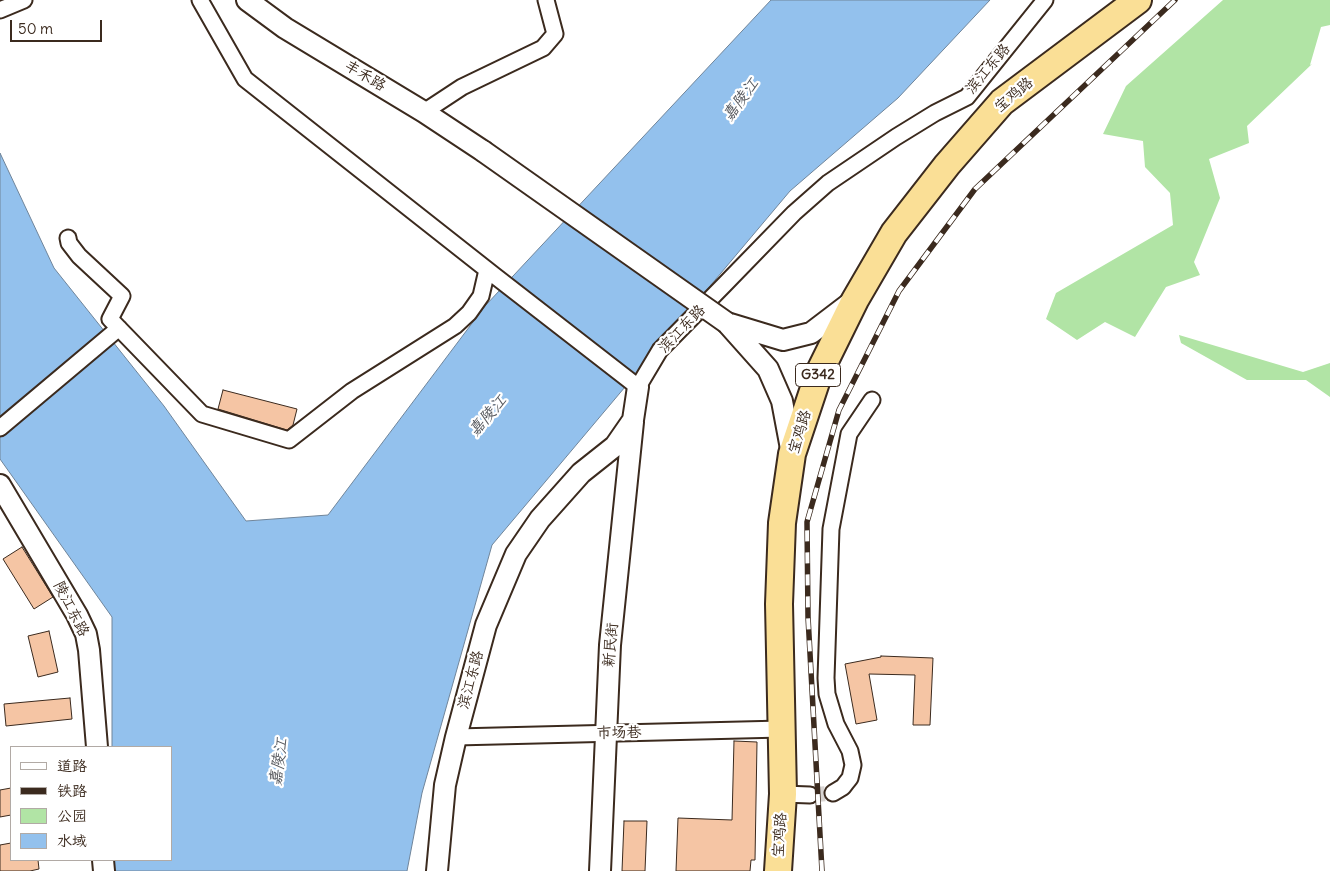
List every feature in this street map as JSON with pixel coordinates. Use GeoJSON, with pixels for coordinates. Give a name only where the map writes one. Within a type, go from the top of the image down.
{"type":"FeatureCollection","features":[{"type":"Feature","properties":{"kind":"highway","name":"宝鸡路"},"geometry":{"type":"LineString","coordinates":[[778,871],[783,794],[779,604],[781,532],[792,454],[819,373],[855,300],[894,233],[947,165],[1002,102],[1138,0]]}},
{"type":"Feature","properties":{"kind":"street"},"geometry":{"type":"LineString","coordinates":[[0,10],[24,0]]}},
{"type":"Feature","properties":{"kind":"street"},"geometry":{"type":"LineString","coordinates":[[200,0],[245,80],[634,383]]}},
{"type":"Feature","properties":{"kind":"street","name":"丰禾路"},"geometry":{"type":"LineString","coordinates":[[247,0],[285,28],[424,112],[483,151],[727,323]]}},
{"type":"Feature","properties":{"kind":"street"},"geometry":{"type":"LineString","coordinates":[[424,112],[462,87],[543,48],[555,34],[546,0]]}},
{"type":"Feature","properties":{"kind":"street","name":"滨江东路"},"geometry":{"type":"LineString","coordinates":[[437,871],[444,785],[486,625],[516,554],[540,519],[581,473],[615,446],[633,420],[634,383],[660,350],[794,213],[828,183],[896,137],[935,113],[967,97],[1045,0]]}},
{"type":"Feature","properties":{"kind":"street"},"geometry":{"type":"LineString","coordinates":[[68,238],[69,243],[79,256],[122,296],[110,319],[202,414],[289,440],[352,391],[454,326],[470,313],[481,296],[491,273]]}},
{"type":"Feature","properties":{"kind":"street"},"geometry":{"type":"LineString","coordinates":[[727,323],[783,340],[811,333],[855,300]]}},
{"type":"Feature","properties":{"kind":"street"},"geometry":{"type":"LineString","coordinates":[[727,323],[768,369],[782,402],[792,454]]}},
{"type":"Feature","properties":{"kind":"street"},"geometry":{"type":"LineString","coordinates":[[0,428],[119,328]]}},
{"type":"Feature","properties":{"kind":"street"},"geometry":{"type":"LineString","coordinates":[[833,792],[843,787],[846,783],[853,764],[850,751],[836,724],[827,694],[831,529],[849,434],[872,400]]}},
{"type":"Feature","properties":{"kind":"street","name":"新民街"},"geometry":{"type":"LineString","coordinates":[[600,871],[610,645],[633,420]]}},
{"type":"Feature","properties":{"kind":"street","name":"陵江东路"},"geometry":{"type":"LineString","coordinates":[[0,485],[77,615],[86,634],[97,746]]}},
{"type":"Feature","properties":{"kind":"street","name":"市场巷"},"geometry":{"type":"LineString","coordinates":[[456,737],[782,729]]}},
{"type":"Feature","properties":{"kind":"street"},"geometry":{"type":"LineString","coordinates":[[783,794],[810,795]]}},
{"type":"Feature","properties":{"kind":"green space"},"geometry":{"type":"Polygon","coordinates":[[[1223,0],[1330,0],[1330,25],[1321,27],[1310,65],[1312,64],[1247,126],[1249,143],[1209,159],[1220,198],[1194,262],[1200,275],[1166,287],[1135,337],[1105,322],[1077,340],[1046,319],[1056,293],[1173,225],[1170,193],[1145,167],[1143,141],[1103,134],[1126,86],[1223,0]]]}},
{"type":"Feature","properties":{"kind":"green space"},"geometry":{"type":"Polygon","coordinates":[[[1179,335],[1303,372],[1330,363],[1330,397],[1306,380],[1247,380],[1181,343],[1179,335]]]}},
{"type":"Feature","properties":{"kind":"water","name":"嘉陵江"},"geometry":{"type":"Polygon","coordinates":[[[771,0],[990,0],[898,98],[790,191],[492,545],[422,793],[407,871],[112,871],[112,861],[172,861],[172,746],[112,746],[112,617],[0,459],[0,153],[54,268],[164,406],[246,521],[328,515],[485,306],[771,0]]]}},
{"type":"Feature","properties":{"kind":"building"},"geometry":{"type":"Polygon","coordinates":[[[223,390],[297,409],[293,425],[287,430],[218,409],[223,390]]]}},
{"type":"Feature","properties":{"kind":"building"},"geometry":{"type":"Polygon","coordinates":[[[22,547],[53,597],[34,609],[3,559],[22,547]]]}},
{"type":"Feature","properties":{"kind":"building"},"geometry":{"type":"Polygon","coordinates":[[[49,631],[58,672],[38,677],[28,636],[49,631]]]}},
{"type":"Feature","properties":{"kind":"building"},"geometry":{"type":"Polygon","coordinates":[[[881,656],[933,658],[930,725],[913,725],[915,675],[869,674],[877,720],[856,724],[845,664],[881,656]]]}},
{"type":"Feature","properties":{"kind":"building"},"geometry":{"type":"Polygon","coordinates":[[[70,698],[72,719],[6,726],[4,704],[70,698]]]}},
{"type":"Feature","properties":{"kind":"building"},"geometry":{"type":"Polygon","coordinates":[[[734,741],[757,742],[755,860],[751,860],[750,871],[676,871],[678,818],[732,820],[734,741]]]}},
{"type":"Feature","properties":{"kind":"building"},"geometry":{"type":"Polygon","coordinates":[[[10,788],[10,815],[0,817],[0,790],[10,788]]]}},
{"type":"Feature","properties":{"kind":"building"},"geometry":{"type":"Polygon","coordinates":[[[624,821],[647,821],[645,871],[622,871],[624,821]]]}},
{"type":"Feature","properties":{"kind":"building"},"geometry":{"type":"Polygon","coordinates":[[[10,843],[10,861],[38,861],[39,869],[30,871],[0,871],[0,845],[10,843]]]}},
{"type":"Feature","properties":{"kind":"tunnel"},"geometry":{"type":"LineString","coordinates":[[810,795],[833,793]]}},
{"type":"Feature","properties":{"kind":"railway"},"geometry":{"type":"LineString","coordinates":[[822,871],[808,617],[807,522],[839,410],[899,291],[975,189],[1175,0]]}}]}
